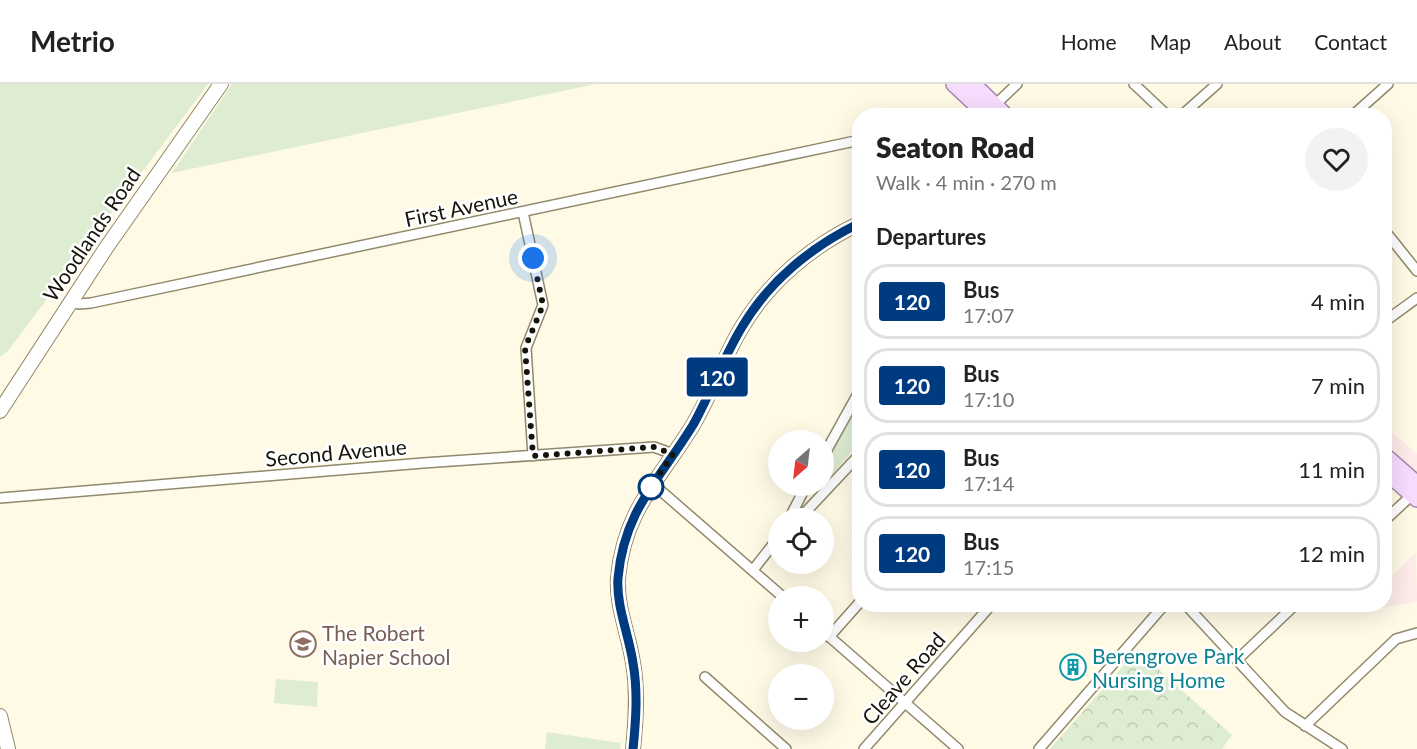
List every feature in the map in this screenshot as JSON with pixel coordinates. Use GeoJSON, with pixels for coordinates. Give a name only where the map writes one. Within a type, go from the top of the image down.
{"type":"FeatureCollection","features":[{"type":"Feature","properties":{"kind":"main road"},"geometry":{"type":"LineString","coordinates":[[954,84],[972,108]]}},
{"type":"Feature","properties":{"kind":"main road"},"geometry":{"type":"LineString","coordinates":[[973,84],[989,108]]}},
{"type":"Feature","properties":{"kind":"main road"},"geometry":{"type":"LineString","coordinates":[[1392,465],[1415,493]]}},
{"type":"Feature","properties":{"kind":"main road"},"geometry":{"type":"LineString","coordinates":[[1392,476],[1415,493]]}},
{"type":"Feature","properties":{"kind":"street","name":"Woodlands Road"},"geometry":{"type":"LineString","coordinates":[[0,411],[112,238],[221,84]]}},
{"type":"Feature","properties":{"kind":"street"},"geometry":{"type":"LineString","coordinates":[[996,108],[1017,84]]}},
{"type":"Feature","properties":{"kind":"street"},"geometry":{"type":"LineString","coordinates":[[1134,84],[1160,108]]}},
{"type":"Feature","properties":{"kind":"street"},"geometry":{"type":"LineString","coordinates":[[1190,108],[1217,84]]}},
{"type":"Feature","properties":{"kind":"street"},"geometry":{"type":"LineString","coordinates":[[1361,108],[1388,84]]}},
{"type":"Feature","properties":{"kind":"street","name":"First Avenue"},"geometry":{"type":"LineString","coordinates":[[71,302],[91,303],[852,142]]}},
{"type":"Feature","properties":{"kind":"street"},"geometry":{"type":"LineString","coordinates":[[523,212],[543,305],[525,348],[533,456]]}},
{"type":"Feature","properties":{"kind":"street"},"geometry":{"type":"LineString","coordinates":[[633,749],[636,724],[636,682],[621,608],[618,580],[624,538],[636,511],[698,415],[742,326],[763,296],[806,256],[852,228]]}},
{"type":"Feature","properties":{"kind":"street"},"geometry":{"type":"LineString","coordinates":[[1392,240],[1417,271]]}},
{"type":"Feature","properties":{"kind":"street"},"geometry":{"type":"LineString","coordinates":[[1392,316],[1417,298]]}},
{"type":"Feature","properties":{"kind":"street"},"geometry":{"type":"LineString","coordinates":[[834,437],[852,404]]}},
{"type":"Feature","properties":{"kind":"street","name":"Second Avenue"},"geometry":{"type":"LineString","coordinates":[[0,498],[423,463],[654,447],[673,454]]}},
{"type":"Feature","properties":{"kind":"street"},"geometry":{"type":"LineString","coordinates":[[809,508],[852,462]]}},
{"type":"Feature","properties":{"kind":"street"},"geometry":{"type":"LineString","coordinates":[[653,484],[771,586]]}},
{"type":"Feature","properties":{"kind":"street"},"geometry":{"type":"LineString","coordinates":[[1392,514],[1415,493]]}},
{"type":"Feature","properties":{"kind":"street"},"geometry":{"type":"LineString","coordinates":[[812,496],[816,500]]}},
{"type":"Feature","properties":{"kind":"street"},"geometry":{"type":"LineString","coordinates":[[753,570],[768,551]]}},
{"type":"Feature","properties":{"kind":"street"},"geometry":{"type":"LineString","coordinates":[[834,626],[852,610]]}},
{"type":"Feature","properties":{"kind":"street","name":"Cleave Road"},"geometry":{"type":"LineString","coordinates":[[864,749],[985,612]]}},
{"type":"Feature","properties":{"kind":"street"},"geometry":{"type":"LineString","coordinates":[[1039,749],[1157,612]]}},
{"type":"Feature","properties":{"kind":"street"},"geometry":{"type":"LineString","coordinates":[[1192,612],[1285,712],[1342,749]]}},
{"type":"Feature","properties":{"kind":"street"},"geometry":{"type":"LineString","coordinates":[[1237,660],[1288,612]]}},
{"type":"Feature","properties":{"kind":"street"},"geometry":{"type":"LineString","coordinates":[[1305,726],[1396,639],[1417,633]]}},
{"type":"Feature","properties":{"kind":"street"},"geometry":{"type":"LineString","coordinates":[[834,641],[958,749]]}},
{"type":"Feature","properties":{"kind":"street"},"geometry":{"type":"LineString","coordinates":[[705,677],[786,749]]}},
{"type":"Feature","properties":{"kind":"street"},"geometry":{"type":"LineString","coordinates":[[0,716],[8,749]]}},
{"type":"Feature","properties":{"kind":"shaded area"},"geometry":{"type":"Polygon","coordinates":[[[1392,432],[1417,454],[1417,481],[1392,456],[1392,432]]]}},
{"type":"Feature","properties":{"kind":"shaded area"},"geometry":{"type":"Polygon","coordinates":[[[1416,552],[1417,601],[1392,606],[1392,576],[1416,552]]]}},
{"type":"Feature","properties":{"kind":"green space"},"geometry":{"type":"Polygon","coordinates":[[[0,84],[208,84],[8,351],[0,357],[0,84]]]}},
{"type":"Feature","properties":{"kind":"green space"},"geometry":{"type":"Polygon","coordinates":[[[232,84],[596,84],[172,173],[232,84]]]}},
{"type":"Feature","properties":{"kind":"green space"},"geometry":{"type":"Polygon","coordinates":[[[852,411],[852,451],[834,472],[834,445],[852,411]]]}},
{"type":"Feature","properties":{"kind":"green space"},"geometry":{"type":"Polygon","coordinates":[[[1137,650],[1232,735],[1222,749],[1050,749],[1137,650]]]}},
{"type":"Feature","properties":{"kind":"green space"},"geometry":{"type":"Polygon","coordinates":[[[276,679],[318,682],[317,707],[274,703],[276,679]]]}},
{"type":"Feature","properties":{"kind":"green space"},"geometry":{"type":"Polygon","coordinates":[[[547,732],[621,743],[620,749],[545,749],[547,732]]]}},
{"type":"Feature","properties":{"kind":"bus line","name":"120"},"geometry":{"type":"LineString","coordinates":[[633,749],[636,724],[636,682],[621,608],[618,580],[624,538],[636,511],[693,424],[740,329],[758,302],[771,287],[814,249],[852,227]]}},
{"type":"Feature","properties":{"kind":"place","name":"The Robert Napier School"},"geometry":{"type":"Point","coordinates":[303,644]}},
{"type":"Feature","properties":{"kind":"place","name":"Berengrove Park Nursing Home"},"geometry":{"type":"Point","coordinates":[1073,667]}},
{"type":"Feature","properties":{"kind":"route"},"geometry":{"type":"LineString","coordinates":[[533,258],[543,305],[525,348],[533,456],[654,447],[663,449],[673,454],[651,487]]}}]}
